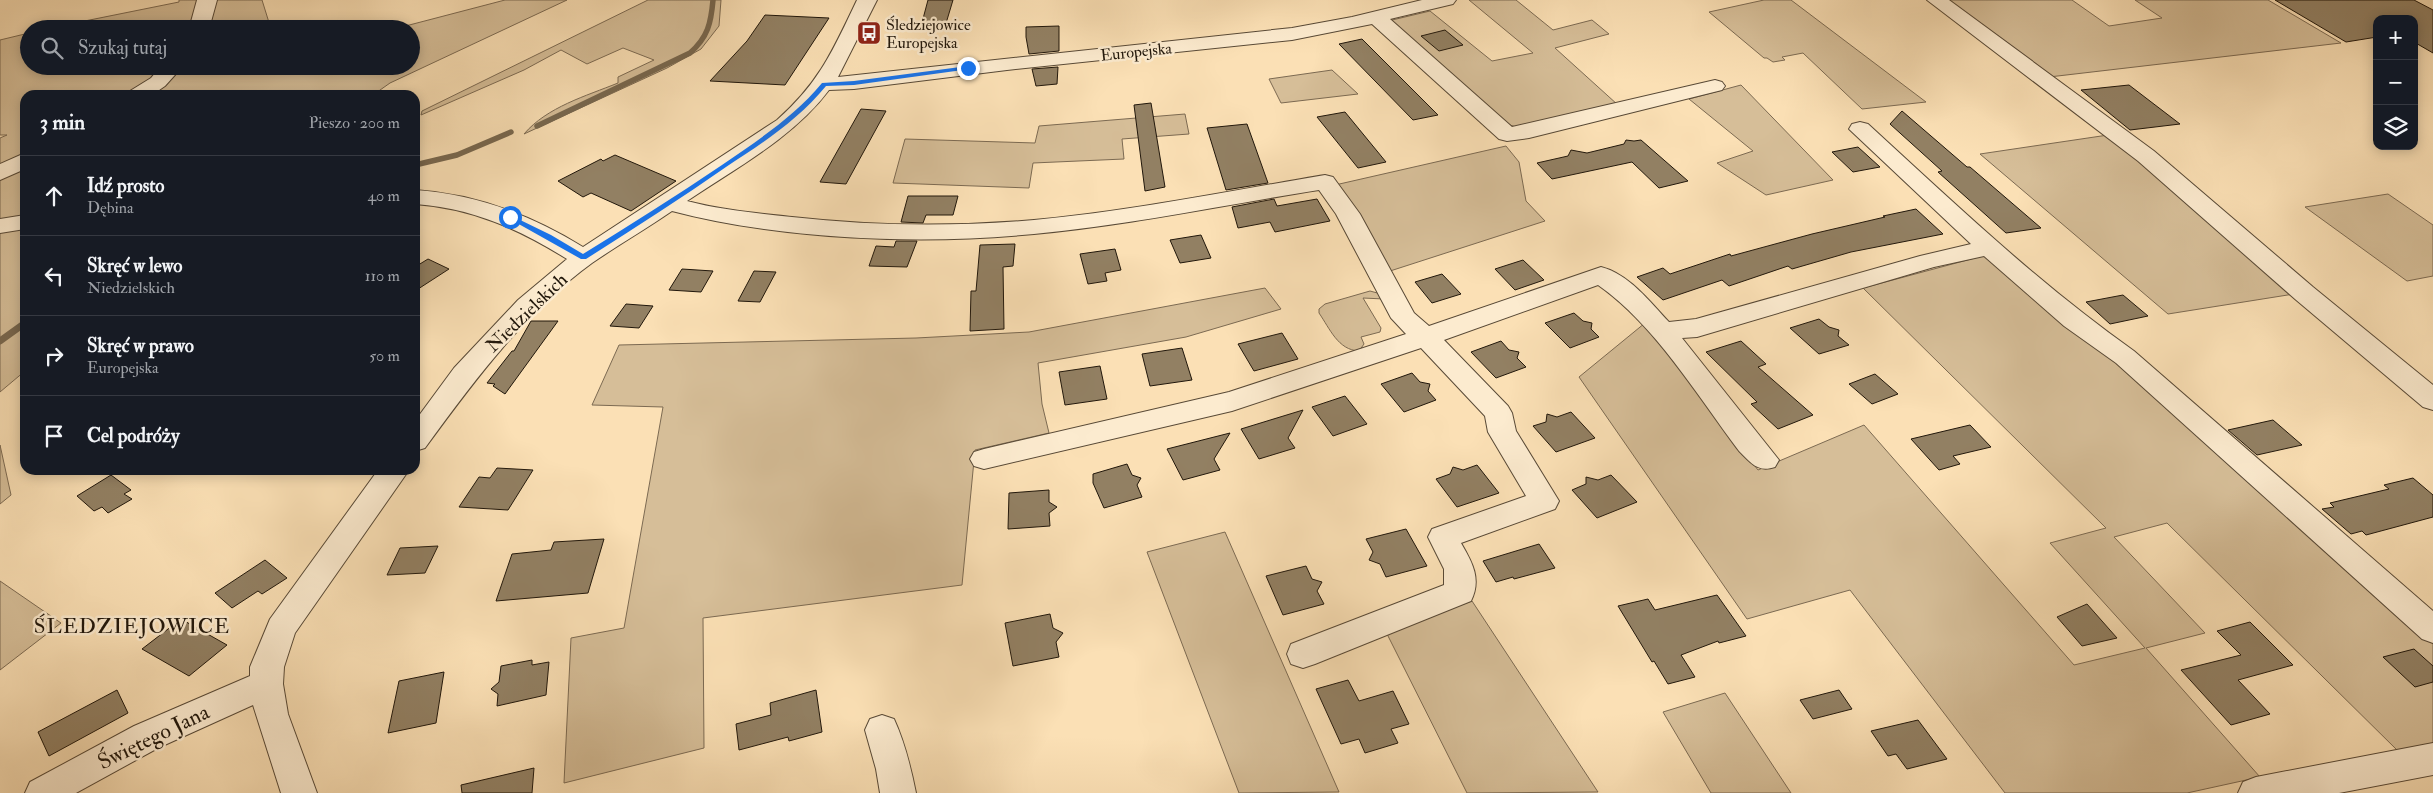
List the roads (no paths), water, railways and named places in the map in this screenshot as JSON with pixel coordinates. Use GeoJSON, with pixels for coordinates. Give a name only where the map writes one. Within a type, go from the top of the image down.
{"type":"FeatureCollection","features":[{"type":"Feature","properties":{"kind":"street"},"geometry":{"type":"LineString","coordinates":[[201,20],[207,0]]}},
{"type":"Feature","properties":{"kind":"street","name":"Niedzielskich"},"geometry":{"type":"LineString","coordinates":[[420,434],[464,375],[527,306],[583,258],[669,203],[784,125],[807,105],[824,84],[867,0]]}},
{"type":"Feature","properties":{"kind":"street","name":"Europejska"},"geometry":{"type":"LineString","coordinates":[[824,84],[854,83],[998,65],[1292,34],[1376,17],[1423,3],[1446,0]]}},
{"type":"Feature","properties":{"kind":"street"},"geometry":{"type":"LineString","coordinates":[[1937,0],[2146,156],[2304,293],[2433,400]]}},
{"type":"Feature","properties":{"kind":"street"},"geometry":{"type":"LineString","coordinates":[[1376,17],[1507,134],[1528,131],[1715,86]]}},
{"type":"Feature","properties":{"kind":"street"},"geometry":{"type":"LineString","coordinates":[[145,90],[158,82],[165,75]]}},
{"type":"Feature","properties":{"kind":"street"},"geometry":{"type":"LineString","coordinates":[[1860,129],[1989,247],[2073,320],[2125,358],[2433,630]]}},
{"type":"Feature","properties":{"kind":"street"},"geometry":{"type":"LineString","coordinates":[[0,173],[20,163]]}},
{"type":"Feature","properties":{"kind":"street"},"geometry":{"type":"LineString","coordinates":[[669,203],[692,210],[792,224],[880,232],[961,232],[1033,227],[1143,213],[1325,182],[1348,214],[1404,318],[1445,355],[1498,413],[1502,432],[1544,501],[1443,537],[1460,569],[1460,592],[1303,654]]}},
{"type":"Feature","properties":{"kind":"street"},"geometry":{"type":"LineString","coordinates":[[420,198],[462,202],[493,211],[549,236],[583,258]]}},
{"type":"Feature","properties":{"kind":"street"},"geometry":{"type":"LineString","coordinates":[[0,226],[20,223]]}},
{"type":"Feature","properties":{"kind":"street"},"geometry":{"type":"LineString","coordinates":[[1663,331],[1697,328],[1929,261],[1989,247]]}},
{"type":"Feature","properties":{"kind":"street"},"geometry":{"type":"LineString","coordinates":[[984,459],[1232,401],[1348,364],[1601,275],[1624,291],[1663,331],[1749,444],[1765,460]]}},
{"type":"Feature","properties":{"kind":"street"},"geometry":{"type":"LineString","coordinates":[[298,793],[271,714],[266,684],[267,668],[281,628],[390,475]]}},
{"type":"Feature","properties":{"kind":"street","name":"Świętego Jana"},"geometry":{"type":"LineString","coordinates":[[43,793],[146,737],[266,684]]}},
{"type":"Feature","properties":{"kind":"street"},"geometry":{"type":"LineString","coordinates":[[882,730],[894,769],[898,793]]}},
{"type":"Feature","properties":{"kind":"street"},"geometry":{"type":"LineString","coordinates":[[2256,793],[2433,759]]}},
{"type":"Feature","properties":{"kind":"waterway"},"geometry":{"type":"LineString","coordinates":[[537,126],[690,53],[705,35],[711,16],[713,0]]}},
{"type":"Feature","properties":{"kind":"waterway"},"geometry":{"type":"LineString","coordinates":[[420,164],[457,155],[511,132]]}},
{"type":"Feature","properties":{"kind":"waterway"},"geometry":{"type":"LineString","coordinates":[[0,341],[20,327]]}},
{"type":"Feature","properties":{"kind":"place","name":"Śledziejowice Europejska"},"geometry":{"type":"Point","coordinates":[869,33]}},
{"type":"Feature","properties":{"kind":"district","name":"ŚLEDZIEJOWICE"},"geometry":{"type":"Point","coordinates":[132,626]}}]}
